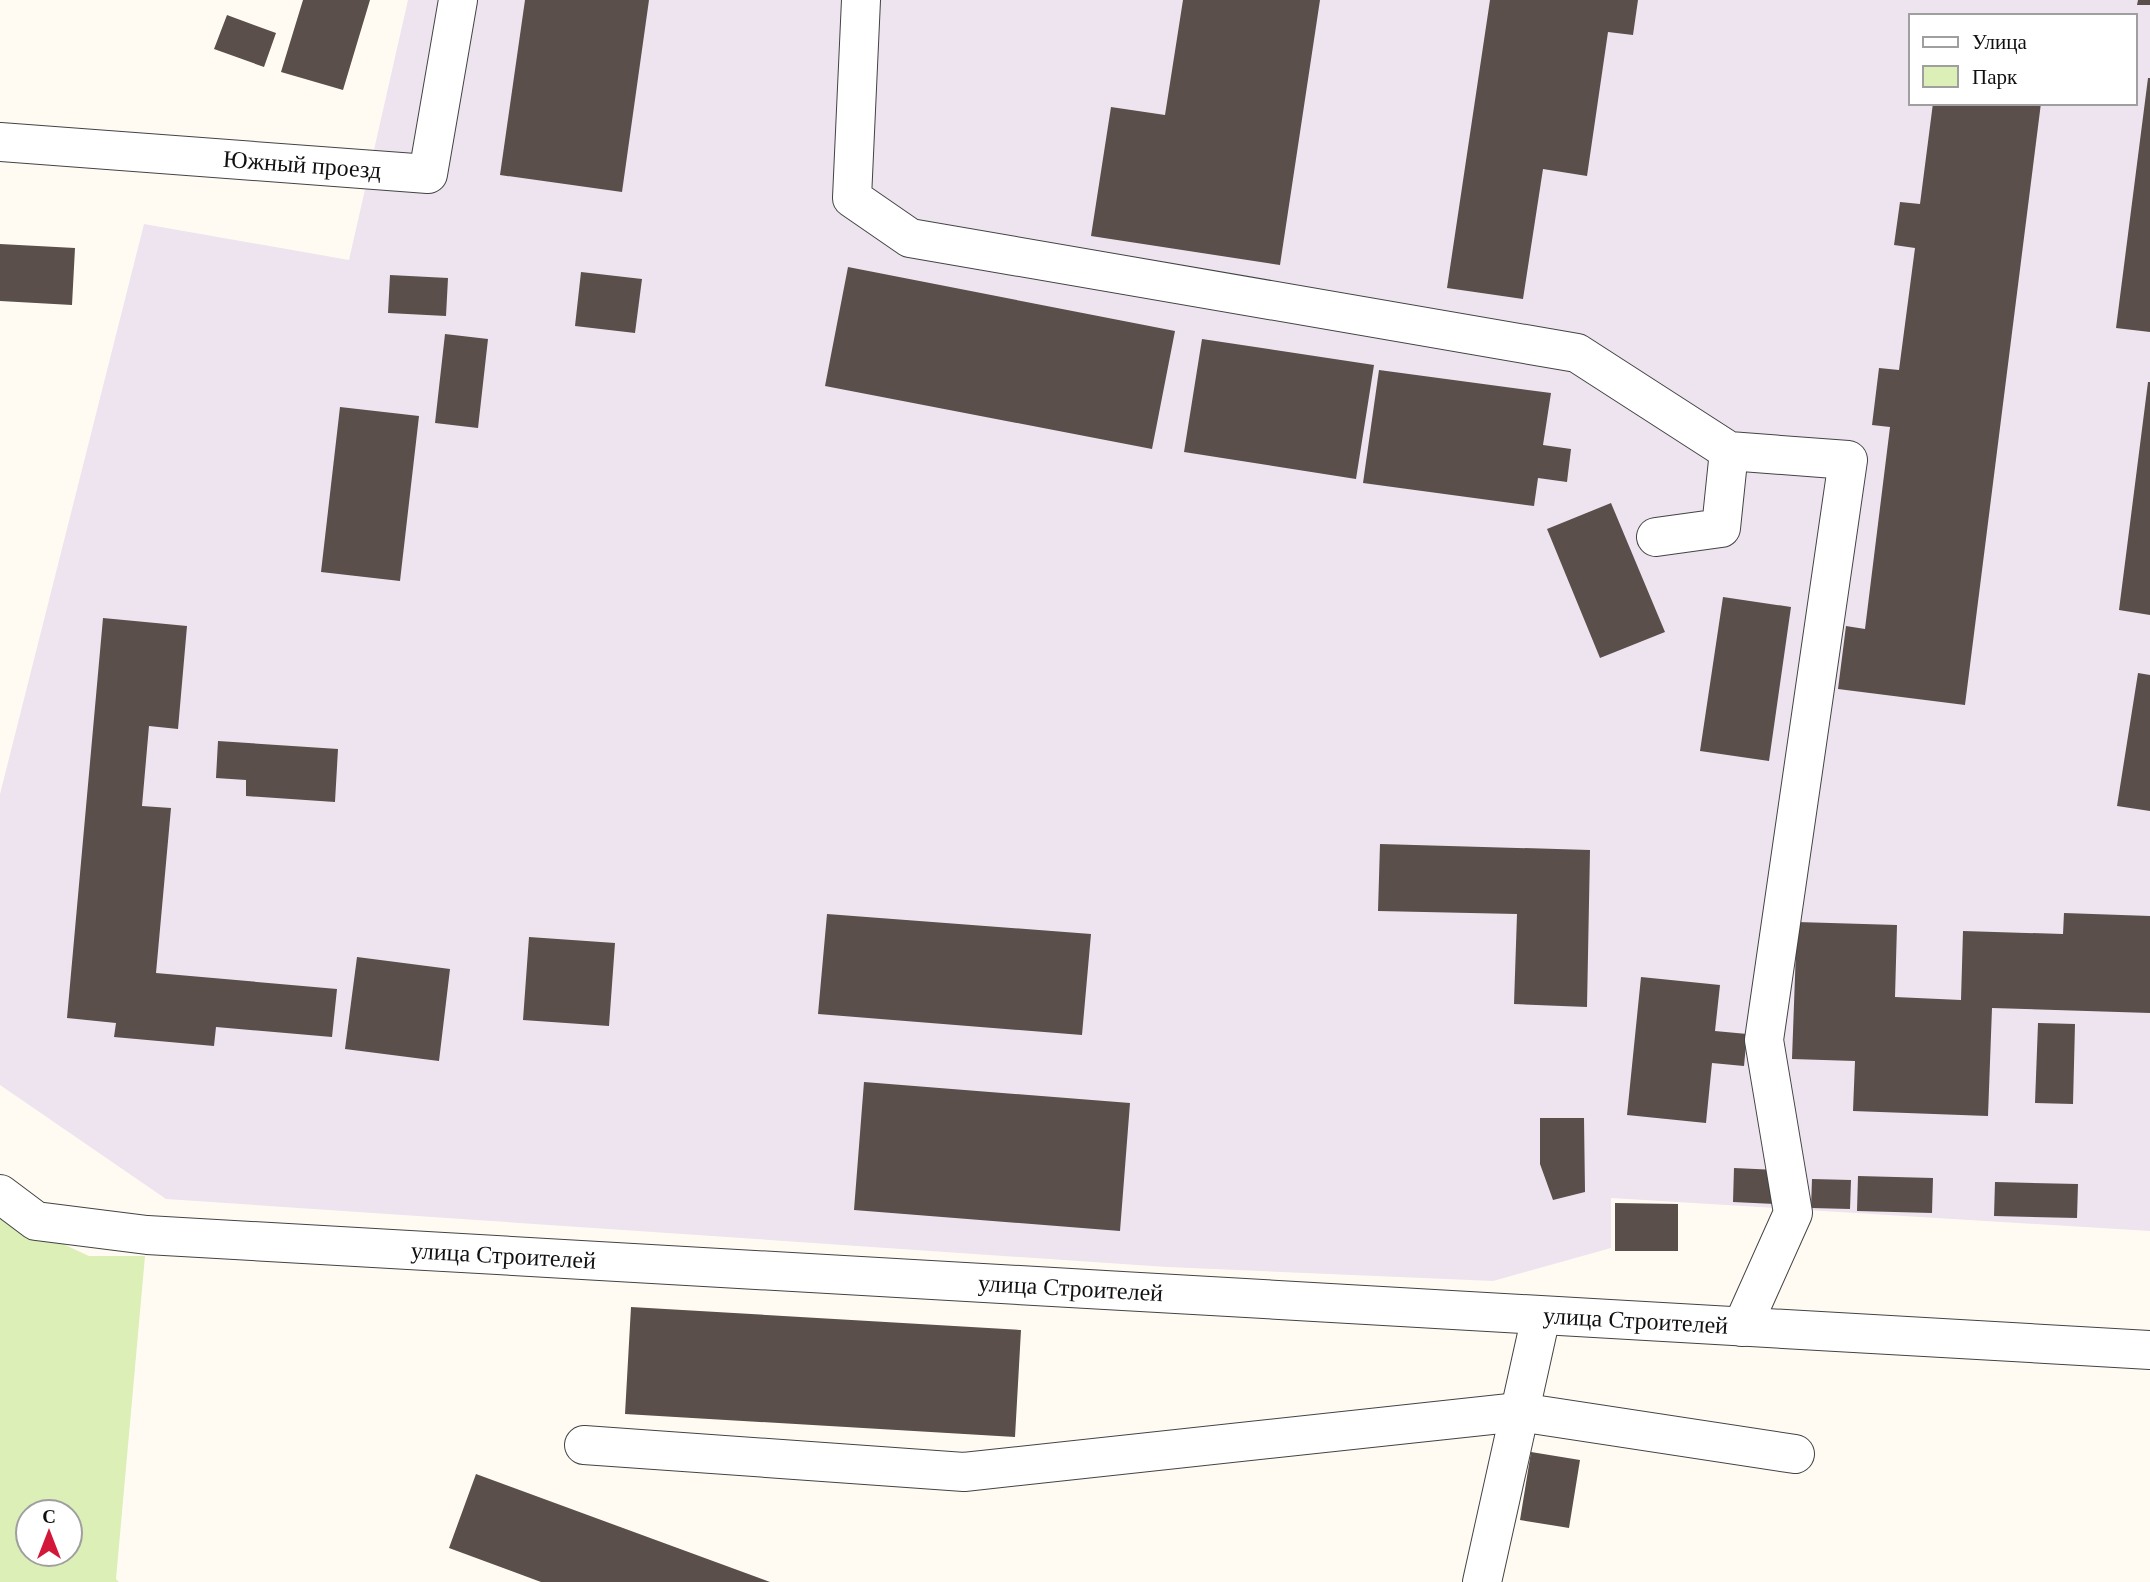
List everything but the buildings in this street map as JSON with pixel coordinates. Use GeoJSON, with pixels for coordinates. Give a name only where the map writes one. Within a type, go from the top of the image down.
{"type":"FeatureCollection","features":[{"type":"Feature","properties":{"kind":"street","name":"Южный проезд"},"geometry":{"type":"LineString","coordinates":[[0,142],[428,174],[458,0]]}},
{"type":"Feature","properties":{"kind":"street"},"geometry":{"type":"LineString","coordinates":[[861,0],[852,198],[910,238],[1577,353],[1729,451],[1848,460],[1764,1040],[1793,1213],[1742,1327]]}},
{"type":"Feature","properties":{"kind":"street"},"geometry":{"type":"LineString","coordinates":[[1656,537],[1721,528],[1729,451]]}},
{"type":"Feature","properties":{"kind":"street","name":"улица Строителей"},"geometry":{"type":"LineString","coordinates":[[0,1194],[36,1221],[147,1234],[2150,1350]]}},
{"type":"Feature","properties":{"kind":"street"},"geometry":{"type":"LineString","coordinates":[[1482,1582],[1541,1316]]}},
{"type":"Feature","properties":{"kind":"street"},"geometry":{"type":"LineString","coordinates":[[584,1445],[964,1472],[1520,1412],[1795,1454]]}},
{"type":"Feature","properties":{"kind":"shaded area"},"geometry":{"type":"Polygon","coordinates":[[[408,0],[2150,0],[2150,1231],[1611,1198],[1611,1248],[1493,1281],[1167,1267],[166,1199],[0,1085],[0,794],[144,224],[349,260],[408,0]]]}},
{"type":"Feature","properties":{"kind":"green space"},"geometry":{"type":"Polygon","coordinates":[[[0,1215],[89,1256],[145,1256],[116,1579],[119,1582],[0,1582],[0,1215]]]}}]}
